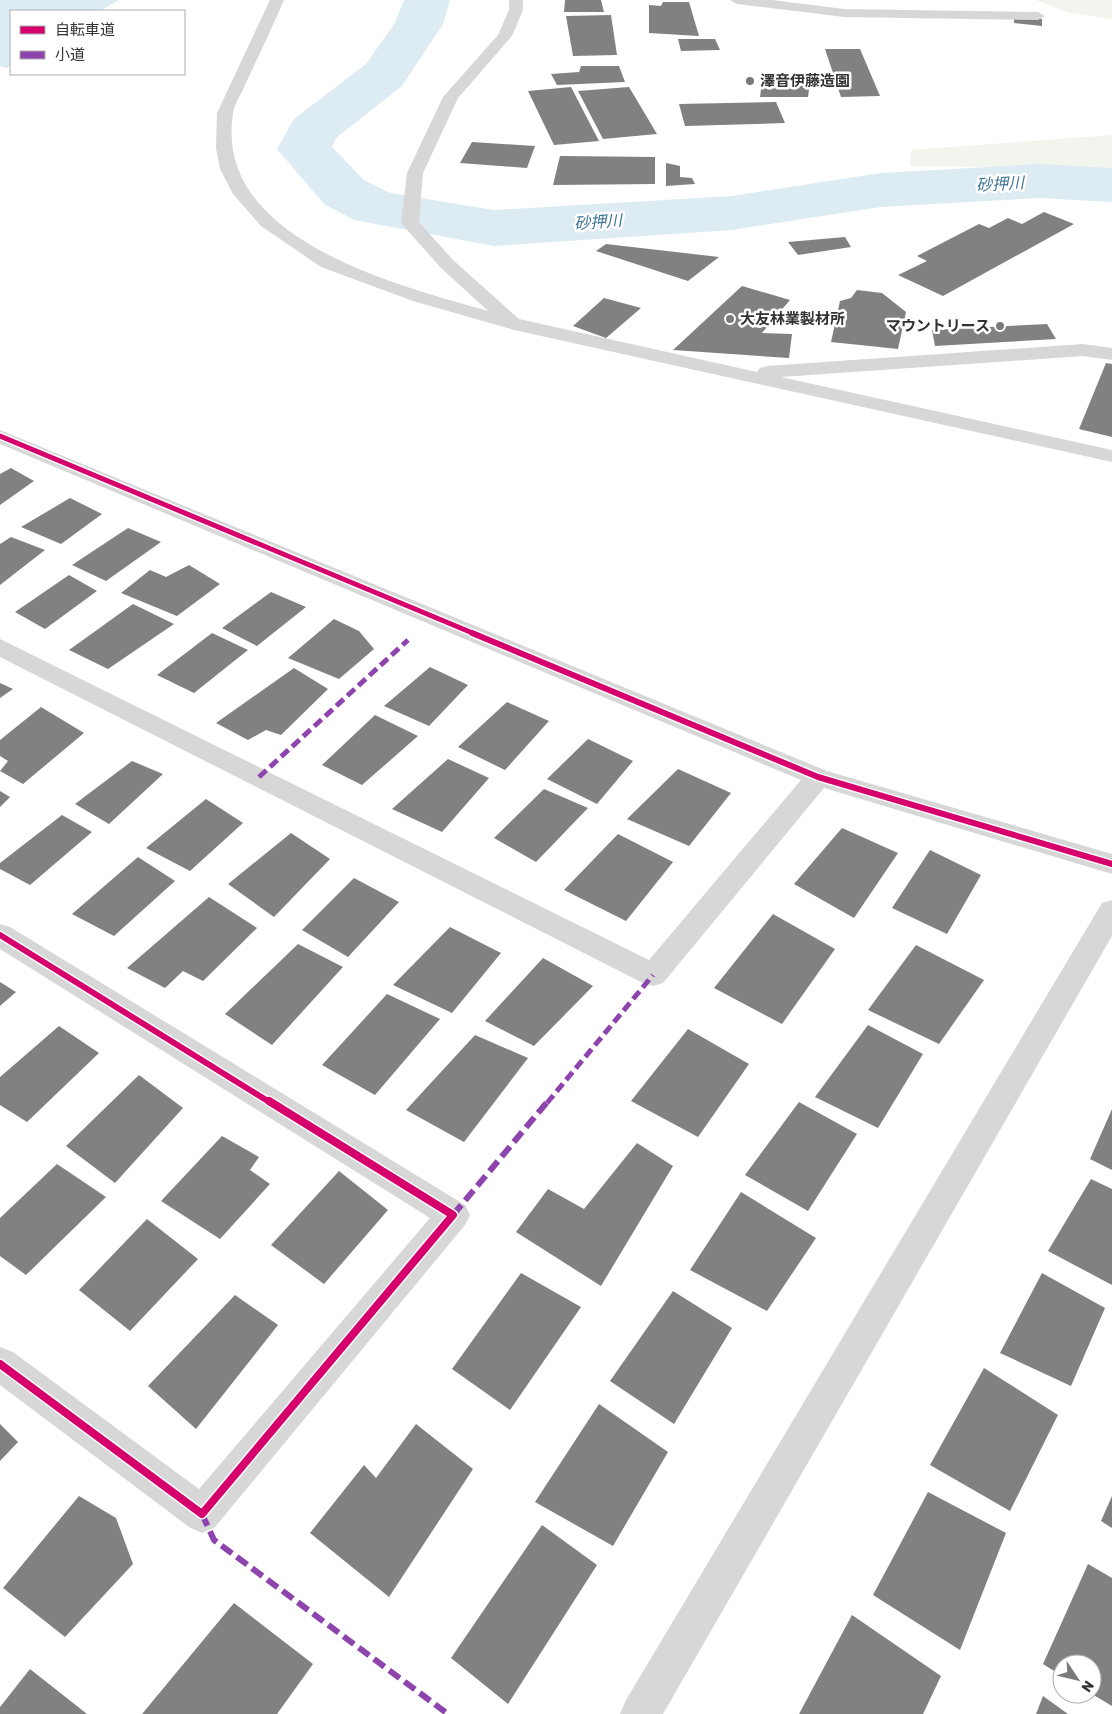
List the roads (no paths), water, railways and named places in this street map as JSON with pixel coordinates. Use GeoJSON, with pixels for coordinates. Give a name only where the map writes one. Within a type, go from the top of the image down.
{"type":"FeatureCollection","features":[{"type":"Feature","properties":{"kind":"street"},"geometry":{"type":"LineString","coordinates":[[277,0],[225,113],[224,148],[228,169],[239,190],[267,222],[327,263],[420,297],[514,324],[1112,456]]}},
{"type":"Feature","properties":{"kind":"street"},"geometry":{"type":"LineString","coordinates":[[514,324],[447,264],[410,223],[415,173],[450,97],[505,36],[516,10],[516,0]]}},
{"type":"Feature","properties":{"kind":"street"},"geometry":{"type":"LineString","coordinates":[[737,0],[844,13],[1038,16]]}},
{"type":"Feature","properties":{"kind":"street"},"geometry":{"type":"LineString","coordinates":[[736,374],[1082,350],[1112,354]]}},
{"type":"Feature","properties":{"kind":"street"},"geometry":{"type":"LineString","coordinates":[[0,436],[818,777],[1112,864]]}},
{"type":"Feature","properties":{"kind":"street"},"geometry":{"type":"LineString","coordinates":[[0,647],[653,975],[818,777]]}},
{"type":"Feature","properties":{"kind":"street"},"geometry":{"type":"LineString","coordinates":[[640,1714],[1112,911]]}},
{"type":"Feature","properties":{"kind":"street"},"geometry":{"type":"LineString","coordinates":[[0,935],[453,1215],[202,1514],[0,1364]]}},
{"type":"Feature","properties":{"kind":"waterway","name":"砂押川"},"geometry":{"type":"LineString","coordinates":[[427,0],[419,24],[384,75],[313,130],[304,149],[344,192],[374,208],[494,228],[732,213],[881,190],[1038,181],[1112,185]]}},
{"type":"Feature","properties":{"kind":"place","name":"澤音伊藤造園"},"geometry":{"type":"Point","coordinates":[750,81]}},
{"type":"Feature","properties":{"kind":"place","name":"大友林業製材所"},"geometry":{"type":"Point","coordinates":[730,319]}},
{"type":"Feature","properties":{"kind":"place","name":"マウントリース"},"geometry":{"type":"Point","coordinates":[1000,326]}}]}
